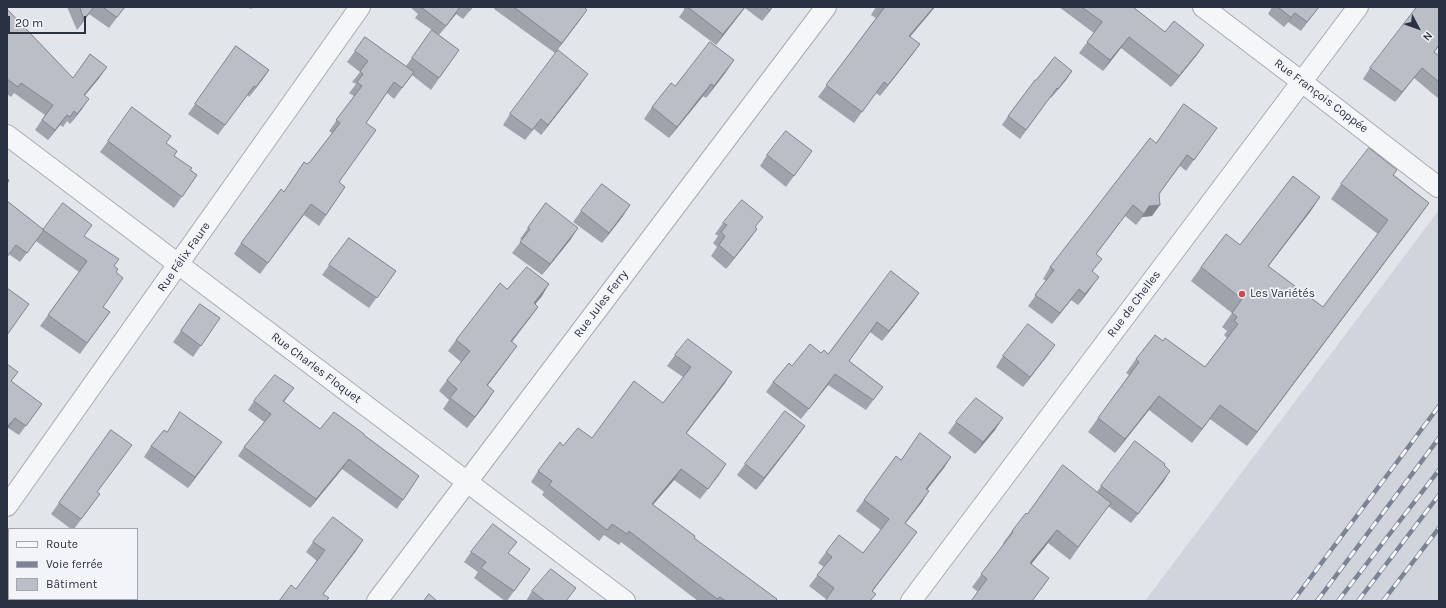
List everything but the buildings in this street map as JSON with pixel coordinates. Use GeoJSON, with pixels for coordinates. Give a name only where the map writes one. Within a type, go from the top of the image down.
{"type":"FeatureCollection","features":[{"type":"Feature","properties":{"kind":"street","name":"Rue Félix Faure"},"geometry":{"type":"LineString","coordinates":[[7,506],[360,7]]}},
{"type":"Feature","properties":{"kind":"street","name":"Rue Jules Ferry"},"geometry":{"type":"LineString","coordinates":[[378,601],[826,7]]}},
{"type":"Feature","properties":{"kind":"street","name":"Rue François Coppée"},"geometry":{"type":"LineString","coordinates":[[1203,7],[1438,187]]}},
{"type":"Feature","properties":{"kind":"street","name":"Rue de Chelles"},"geometry":{"type":"LineString","coordinates":[[910,601],[1358,7]]}},
{"type":"Feature","properties":{"kind":"street","name":"Rue Charles Floquet"},"geometry":{"type":"LineString","coordinates":[[7,135],[179,263],[625,601]]}},
{"type":"Feature","properties":{"kind":"shaded area"},"geometry":{"type":"Polygon","coordinates":[[[1439,210],[1439,601],[1145,601],[1439,210]]]}},
{"type":"Feature","properties":{"kind":"railway"},"geometry":{"type":"LineString","coordinates":[[1293,601],[1439,406]]}},
{"type":"Feature","properties":{"kind":"railway"},"geometry":{"type":"LineString","coordinates":[[1317,601],[1439,438]]}},
{"type":"Feature","properties":{"kind":"railway"},"geometry":{"type":"LineString","coordinates":[[1338,601],[1439,470]]}},
{"type":"Feature","properties":{"kind":"railway"},"geometry":{"type":"LineString","coordinates":[[1358,601],[1439,495]]}},
{"type":"Feature","properties":{"kind":"railway"},"geometry":{"type":"LineString","coordinates":[[1383,601],[1439,528]]}},
{"type":"Feature","properties":{"kind":"place","name":"Les Variétés"},"geometry":{"type":"Point","coordinates":[1242,294]}}]}
